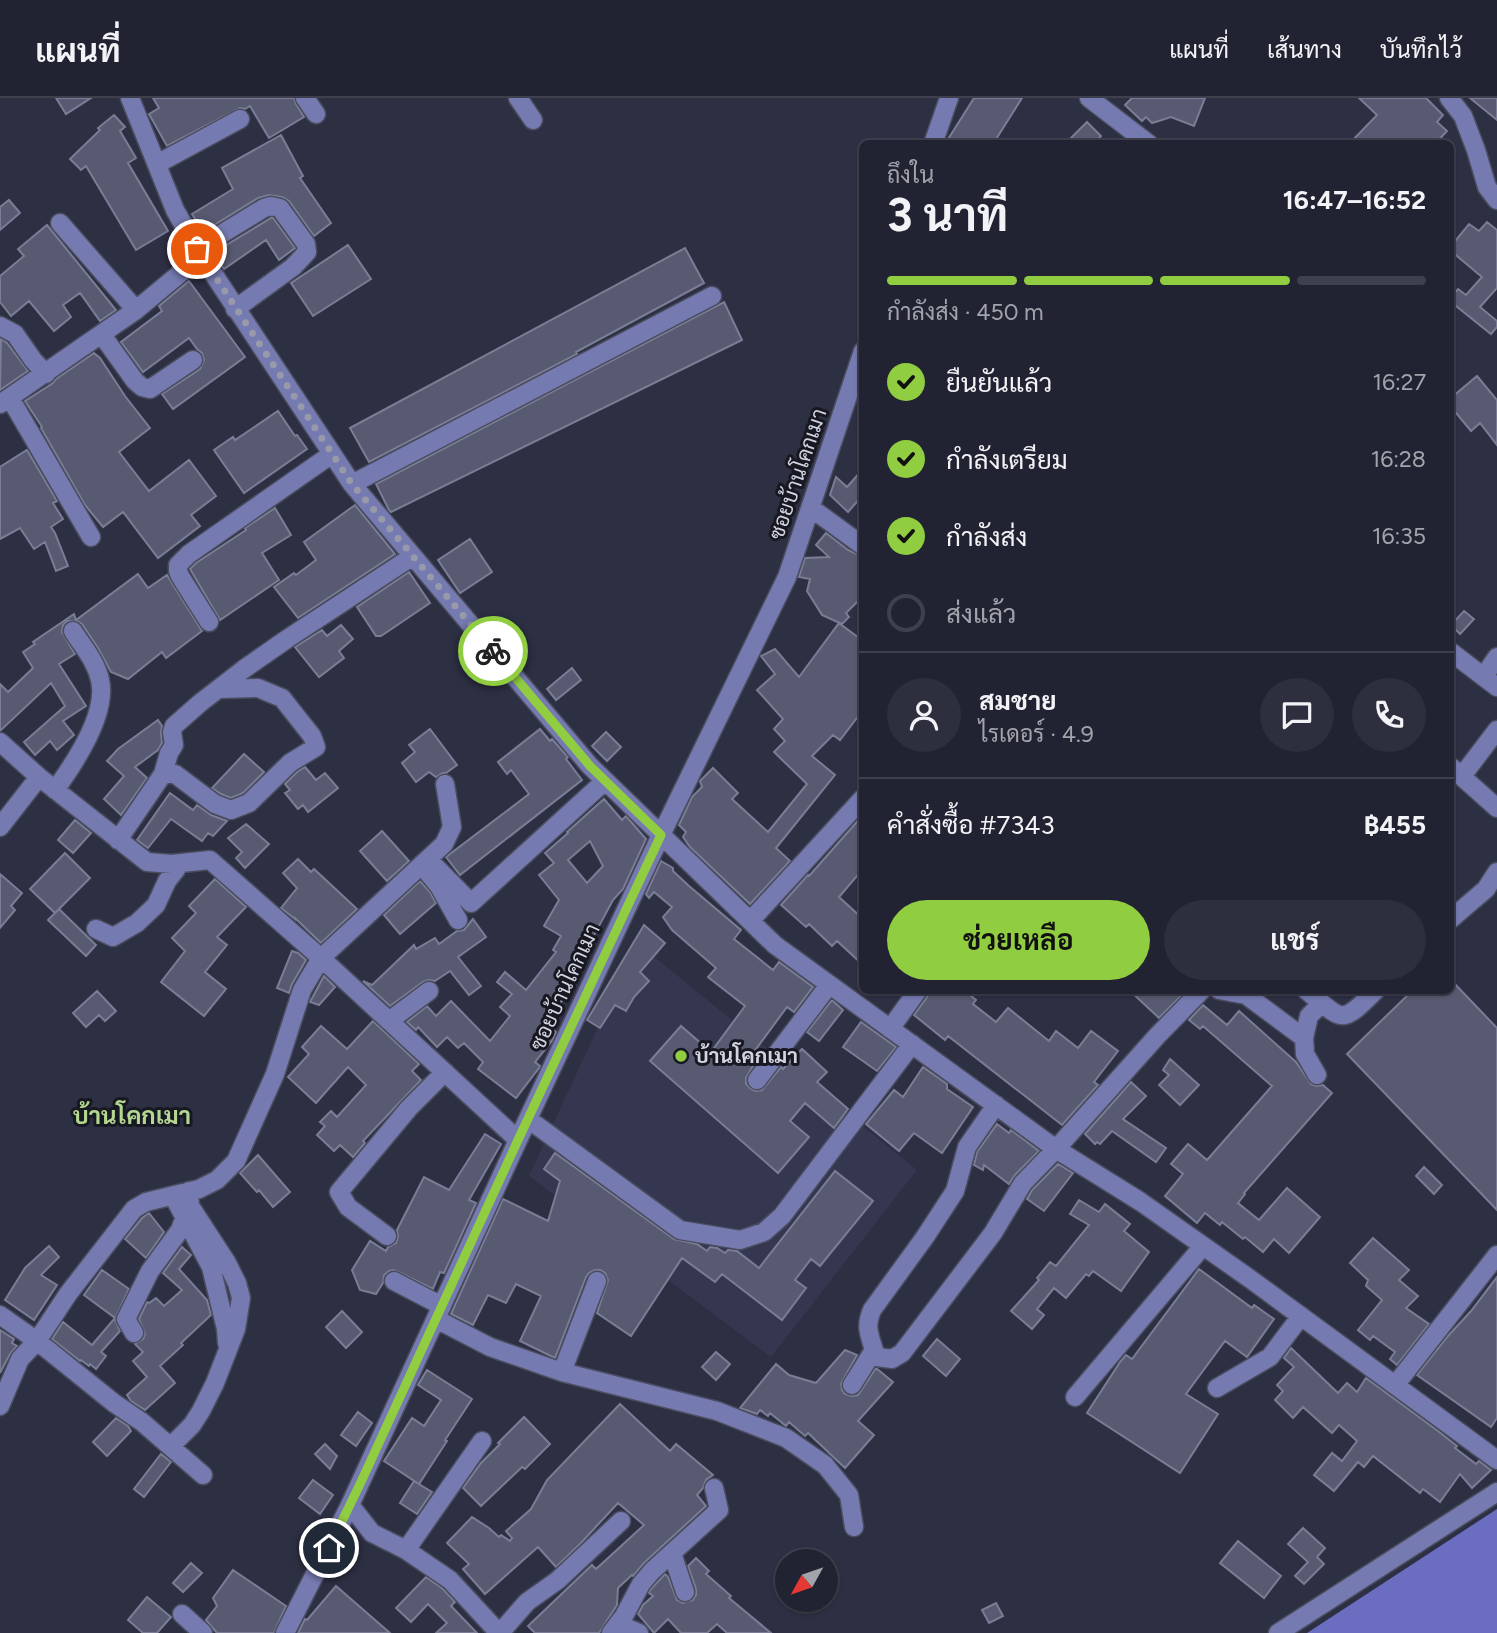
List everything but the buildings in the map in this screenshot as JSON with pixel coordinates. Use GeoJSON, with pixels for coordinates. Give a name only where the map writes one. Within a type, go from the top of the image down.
{"type":"FeatureCollection","features":[{"type":"Feature","properties":{"kind":"street"},"geometry":{"type":"LineString","coordinates":[[130,98],[175,210],[199,253],[352,484],[605,781],[775,945],[1056,1149],[1142,1202],[1396,1384],[1497,1460]]}},
{"type":"Feature","properties":{"kind":"street"},"geometry":{"type":"LineString","coordinates":[[305,98],[316,114]]}},
{"type":"Feature","properties":{"kind":"street"},"geometry":{"type":"LineString","coordinates":[[518,98],[533,120]]}},
{"type":"Feature","properties":{"kind":"street"},"geometry":{"type":"LineString","coordinates":[[934,140],[949,98]]}},
{"type":"Feature","properties":{"kind":"street"},"geometry":{"type":"LineString","coordinates":[[1089,98],[1144,140]]}},
{"type":"Feature","properties":{"kind":"street"},"geometry":{"type":"LineString","coordinates":[[1449,98],[1463,116],[1487,187],[1497,200]]}},
{"type":"Feature","properties":{"kind":"street"},"geometry":{"type":"LineString","coordinates":[[157,164],[240,119]]}},
{"type":"Feature","properties":{"kind":"street"},"geometry":{"type":"LineString","coordinates":[[91,537],[5,401],[135,310],[199,253],[264,208],[280,208],[301,234],[307,252],[303,258],[235,309]]}},
{"type":"Feature","properties":{"kind":"street"},"geometry":{"type":"LineString","coordinates":[[60,223],[135,310]]}},
{"type":"Feature","properties":{"kind":"street"},"geometry":{"type":"LineString","coordinates":[[352,484],[712,296]]}},
{"type":"Feature","properties":{"kind":"street"},"geometry":{"type":"LineString","coordinates":[[0,326],[15,334],[46,374]]}},
{"type":"Feature","properties":{"kind":"street"},"geometry":{"type":"LineString","coordinates":[[102,335],[135,382],[142,387],[150,389],[193,360]]}},
{"type":"Feature","properties":{"kind":"street","name":"ซอยบ้านโคกเมา"},"geometry":{"type":"LineString","coordinates":[[285,1633],[350,1505],[661,835],[787,577],[859,363]]}},
{"type":"Feature","properties":{"kind":"street"},"geometry":{"type":"LineString","coordinates":[[209,622],[180,576],[178,565],[189,554],[332,454]]}},
{"type":"Feature","properties":{"kind":"street"},"geometry":{"type":"LineString","coordinates":[[811,508],[859,543]]}},
{"type":"Feature","properties":{"kind":"street"},"geometry":{"type":"LineString","coordinates":[[118,840],[163,774],[174,745],[174,726],[200,703],[287,639],[413,556]]}},
{"type":"Feature","properties":{"kind":"street"},"geometry":{"type":"LineString","coordinates":[[55,790],[80,755],[92,729],[99,703],[101,683],[95,665],[73,631]]}},
{"type":"Feature","properties":{"kind":"street"},"geometry":{"type":"LineString","coordinates":[[1454,654],[1490,682],[1497,657]]}},
{"type":"Feature","properties":{"kind":"street"},"geometry":{"type":"LineString","coordinates":[[163,774],[175,774],[215,804],[231,810],[249,803],[290,763],[316,747],[312,736],[282,698],[258,688],[219,689]]}},
{"type":"Feature","properties":{"kind":"street"},"geometry":{"type":"LineString","coordinates":[[1497,730],[1456,771],[1497,808]]}},
{"type":"Feature","properties":{"kind":"street"},"geometry":{"type":"LineString","coordinates":[[0,742],[39,777],[147,862],[210,860],[321,958],[518,1140]]}},
{"type":"Feature","properties":{"kind":"street"},"geometry":{"type":"LineString","coordinates":[[0,827],[39,777]]}},
{"type":"Feature","properties":{"kind":"street"},"geometry":{"type":"LineString","coordinates":[[425,862],[471,903],[605,781]]}},
{"type":"Feature","properties":{"kind":"street"},"geometry":{"type":"LineString","coordinates":[[0,1406],[20,1359],[134,1209],[146,1202],[199,1189],[217,1180],[236,1161],[275,1074],[303,990],[321,958],[444,844],[452,827],[445,784]]}},
{"type":"Feature","properties":{"kind":"street"},"geometry":{"type":"LineString","coordinates":[[750,921],[859,802]]}},
{"type":"Feature","properties":{"kind":"street"},"geometry":{"type":"LineString","coordinates":[[425,862],[458,920]]}},
{"type":"Feature","properties":{"kind":"street"},"geometry":{"type":"LineString","coordinates":[[96,929],[113,937],[137,923],[156,905],[167,881],[181,863]]}},
{"type":"Feature","properties":{"kind":"street"},"geometry":{"type":"LineString","coordinates":[[1454,916],[1486,889],[1497,872]]}},
{"type":"Feature","properties":{"kind":"street"},"geometry":{"type":"LineString","coordinates":[[757,1080],[829,985]]}},
{"type":"Feature","properties":{"kind":"street"},"geometry":{"type":"LineString","coordinates":[[389,1021],[429,991]]}},
{"type":"Feature","properties":{"kind":"street"},"geometry":{"type":"LineString","coordinates":[[890,1029],[915,994]]}},
{"type":"Feature","properties":{"kind":"street"},"geometry":{"type":"LineString","coordinates":[[870,1356],[892,1359],[902,1353],[993,1234],[1023,1182],[1198,994]]}},
{"type":"Feature","properties":{"kind":"street"},"geometry":{"type":"LineString","coordinates":[[1241,994],[1246,995],[1304,1038]]}},
{"type":"Feature","properties":{"kind":"street"},"geometry":{"type":"LineString","coordinates":[[1311,994],[1336,1015],[1346,1017],[1372,994]]}},
{"type":"Feature","properties":{"kind":"street"},"geometry":{"type":"LineString","coordinates":[[1317,1075],[1305,1054],[1304,1038],[1308,1016],[1322,1003]]}},
{"type":"Feature","properties":{"kind":"street"},"geometry":{"type":"LineString","coordinates":[[528,1119],[680,1230],[740,1240],[764,1232],[782,1216],[912,1044]]}},
{"type":"Feature","properties":{"kind":"street"},"geometry":{"type":"LineString","coordinates":[[387,1236],[348,1207],[340,1192],[408,1108],[444,1072]]}},
{"type":"Feature","properties":{"kind":"street"},"geometry":{"type":"LineString","coordinates":[[852,1385],[874,1350],[868,1320],[872,1310],[955,1191],[967,1147],[996,1105]]}},
{"type":"Feature","properties":{"kind":"street"},"geometry":{"type":"LineString","coordinates":[[181,1193],[184,1219],[211,1267],[226,1329],[227,1350]]}},
{"type":"Feature","properties":{"kind":"street"},"geometry":{"type":"LineString","coordinates":[[171,1446],[192,1425],[215,1382],[236,1328],[241,1298],[227,1263],[181,1193]]}},
{"type":"Feature","properties":{"kind":"street"},"geometry":{"type":"LineString","coordinates":[[134,1333],[126,1319],[150,1271],[180,1230],[184,1219]]}},
{"type":"Feature","properties":{"kind":"street"},"geometry":{"type":"LineString","coordinates":[[1075,1397],[1203,1246]]}},
{"type":"Feature","properties":{"kind":"street"},"geometry":{"type":"LineString","coordinates":[[1396,1384],[1497,1255]]}},
{"type":"Feature","properties":{"kind":"street"},"geometry":{"type":"LineString","coordinates":[[394,1281],[490,1347],[562,1372],[717,1410],[786,1438],[825,1465],[849,1495],[854,1527]]}},
{"type":"Feature","properties":{"kind":"street"},"geometry":{"type":"LineString","coordinates":[[562,1372],[597,1281]]}},
{"type":"Feature","properties":{"kind":"street"},"geometry":{"type":"LineString","coordinates":[[0,1315],[37,1340],[171,1446],[203,1475]]}},
{"type":"Feature","properties":{"kind":"street"},"geometry":{"type":"LineString","coordinates":[[1217,1388],[1270,1357],[1301,1316]]}},
{"type":"Feature","properties":{"kind":"street"},"geometry":{"type":"LineString","coordinates":[[406,1550],[482,1441]]}},
{"type":"Feature","properties":{"kind":"street"},"geometry":{"type":"LineString","coordinates":[[639,1633],[615,1628],[641,1584],[652,1571],[719,1510],[714,1488]]}},
{"type":"Feature","properties":{"kind":"street"},"geometry":{"type":"LineString","coordinates":[[1278,1633],[1497,1492]]}},
{"type":"Feature","properties":{"kind":"street"},"geometry":{"type":"LineString","coordinates":[[350,1505],[372,1533],[406,1550],[450,1580],[500,1633],[527,1602],[558,1580],[621,1521]]}},
{"type":"Feature","properties":{"kind":"street"},"geometry":{"type":"LineString","coordinates":[[672,1553],[685,1592]]}},
{"type":"Feature","properties":{"kind":"street"},"geometry":{"type":"LineString","coordinates":[[182,1614],[203,1633]]}},
{"type":"Feature","properties":{"kind":"shaded area","name":"บ้านโคกเมา"},"geometry":{"type":"Polygon","coordinates":[[[637,943],[917,1170],[771,1357],[529,1176],[637,943]]]}},
{"type":"Feature","properties":{"kind":"shaded area"},"geometry":{"type":"Polygon","coordinates":[[[1497,1509],[1497,1633],[1307,1633],[1497,1509]]]}},
{"type":"Feature","properties":{"kind":"way so far"},"geometry":{"type":"LineString","coordinates":[[197,249],[352,484],[493,651]]}},
{"type":"Feature","properties":{"kind":"place","name":"บ้านโคกเมา"},"geometry":{"type":"Point","coordinates":[681,1056]}},
{"type":"Feature","properties":{"kind":"district","name":"บ้านโคกเมา"},"geometry":{"type":"Point","coordinates":[132,1116]}},
{"type":"Feature","properties":{"kind":"route"},"geometry":{"type":"LineString","coordinates":[[329,1548],[661,835],[590,766],[493,651]]}}]}
